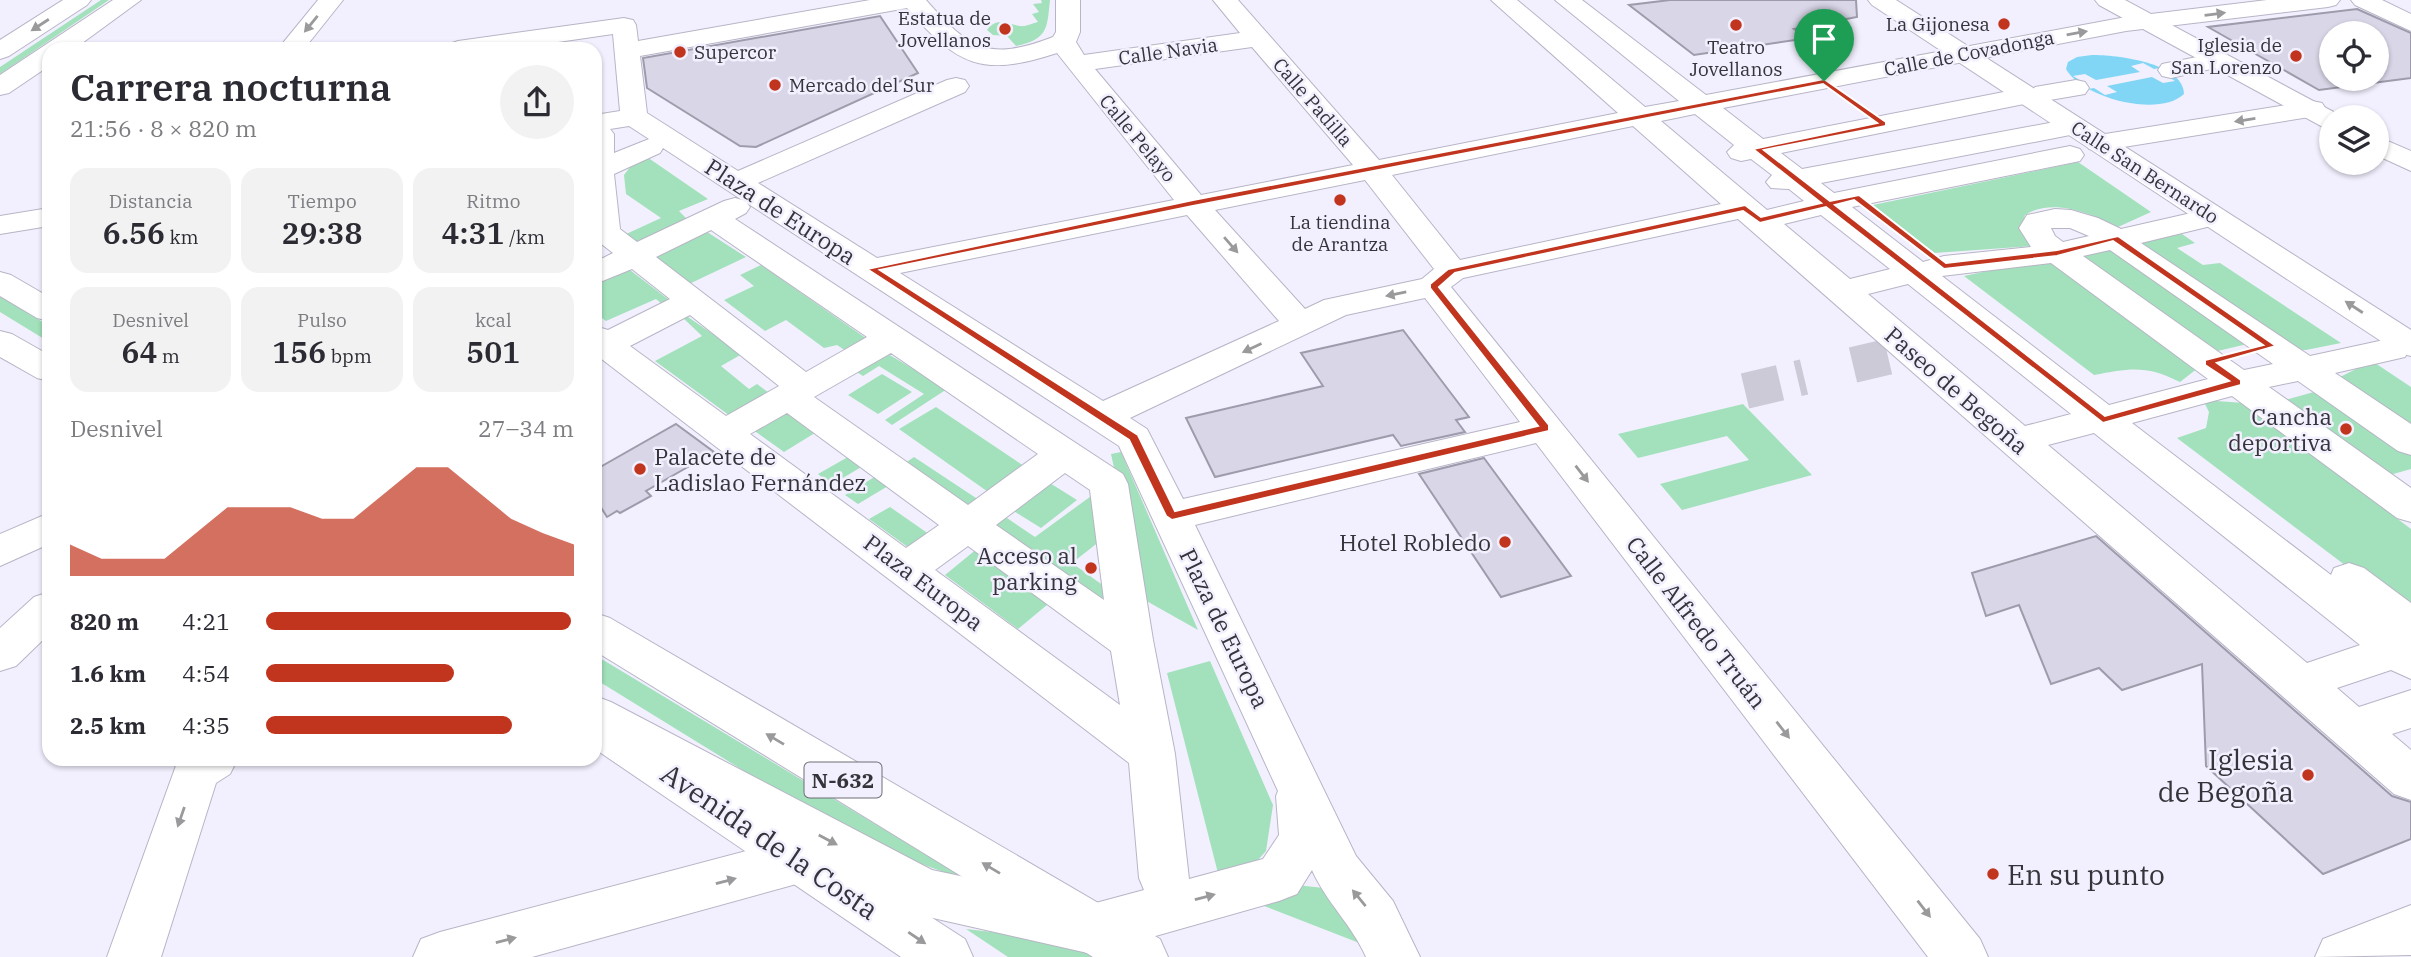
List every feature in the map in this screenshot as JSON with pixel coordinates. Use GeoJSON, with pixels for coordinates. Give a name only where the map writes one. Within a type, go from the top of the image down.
{"type":"FeatureCollection","features":[{"type":"Feature","properties":{"kind":"street"},"geometry":{"type":"LineString","coordinates":[[0,51],[79,0]]}},
{"type":"Feature","properties":{"kind":"street"},"geometry":{"type":"LineString","coordinates":[[67,42],[129,0]]}},
{"type":"Feature","properties":{"kind":"street"},"geometry":{"type":"LineString","coordinates":[[296,42],[331,0]]}},
{"type":"Feature","properties":{"kind":"street"},"geometry":{"type":"LineString","coordinates":[[627,51],[911,0]]}},
{"type":"Feature","properties":{"kind":"street","name":"Calle Navia"},"geometry":{"type":"LineString","coordinates":[[911,0],[951,41],[981,56],[997,57],[1042,51],[1070,53],[1259,38]]}},
{"type":"Feature","properties":{"kind":"street"},"geometry":{"type":"LineString","coordinates":[[1068,0],[1070,53]]}},
{"type":"Feature","properties":{"kind":"street","name":"Calle Padilla"},"geometry":{"type":"LineString","coordinates":[[1225,0],[1371,168],[1443,279]]}},
{"type":"Feature","properties":{"kind":"street","name":"Paseo de Begoña"},"geometry":{"type":"LineString","coordinates":[[1503,0],[2411,779]]}},
{"type":"Feature","properties":{"kind":"street"},"geometry":{"type":"LineString","coordinates":[[1567,0],[1606,13],[2407,645]]}},
{"type":"Feature","properties":{"kind":"street","name":"Calle San Bernardo"},"geometry":{"type":"LineString","coordinates":[[1880,0],[2099,142],[2402,347]]}},
{"type":"Feature","properties":{"kind":"street"},"geometry":{"type":"LineString","coordinates":[[2107,0],[2319,112]]}},
{"type":"Feature","properties":{"kind":"street","name":"Calle de Covadonga"},"geometry":{"type":"LineString","coordinates":[[871,269],[1193,203],[1962,53],[2284,2],[2328,0]]}},
{"type":"Feature","properties":{"kind":"street"},"geometry":{"type":"LineString","coordinates":[[2363,0],[2411,24]]}},
{"type":"Feature","properties":{"kind":"street"},"geometry":{"type":"LineString","coordinates":[[488,42],[623,12],[627,51],[642,132]]}},
{"type":"Feature","properties":{"kind":"street"},"geometry":{"type":"LineString","coordinates":[[1538,30],[1606,13]]}},
{"type":"Feature","properties":{"kind":"street"},"geometry":{"type":"LineString","coordinates":[[968,24],[979,35],[1007,47]]}},
{"type":"Feature","properties":{"kind":"street","name":"Calle Pelayo"},"geometry":{"type":"LineString","coordinates":[[1070,53],[1193,203],[1301,325]]}},
{"type":"Feature","properties":{"kind":"street"},"geometry":{"type":"LineString","coordinates":[[0,88],[42,59]]}},
{"type":"Feature","properties":{"kind":"street"},"geometry":{"type":"LineString","coordinates":[[2171,70],[2202,64]]}},
{"type":"Feature","properties":{"kind":"street"},"geometry":{"type":"LineString","coordinates":[[1824,81],[1958,177]]}},
{"type":"Feature","properties":{"kind":"street"},"geometry":{"type":"LineString","coordinates":[[956,86],[729,201],[892,338],[1109,484],[1131,642],[1152,754],[1164,878]]}},
{"type":"Feature","properties":{"kind":"street"},"geometry":{"type":"LineString","coordinates":[[2044,93],[2076,88]]}},
{"type":"Feature","properties":{"kind":"street"},"geometry":{"type":"LineString","coordinates":[[1691,162],[2014,98]]}},
{"type":"Feature","properties":{"kind":"street"},"geometry":{"type":"LineString","coordinates":[[2099,142],[2319,114]]}},
{"type":"Feature","properties":{"kind":"street"},"geometry":{"type":"LineString","coordinates":[[602,129],[642,132]]}},
{"type":"Feature","properties":{"kind":"street"},"geometry":{"type":"LineString","coordinates":[[602,167],[642,132]]}},
{"type":"Feature","properties":{"kind":"street","name":"Plaza de Europa"},"geometry":{"type":"LineString","coordinates":[[642,132],[729,201],[871,269],[1134,438],[1300,783],[1338,872],[1375,918],[1393,957]]}},
{"type":"Feature","properties":{"kind":"street"},"geometry":{"type":"LineString","coordinates":[[1101,417],[1336,307],[1743,207],[1834,192],[1958,177],[2065,142],[1926,154],[1834,192],[1743,207]]}},
{"type":"Feature","properties":{"kind":"street"},"geometry":{"type":"LineString","coordinates":[[2389,151],[2411,162]]}},
{"type":"Feature","properties":{"kind":"street","name":"Plaza de Europa"},"geometry":{"type":"LineString","coordinates":[[602,271],[635,255],[729,201]]}},
{"type":"Feature","properties":{"kind":"street"},"geometry":{"type":"LineString","coordinates":[[2405,498],[2236,382],[2057,253],[2036,236],[2034,228],[2038,222],[2060,218],[2075,220],[2115,238],[2411,442]]}},
{"type":"Feature","properties":{"kind":"street"},"geometry":{"type":"LineString","coordinates":[[25,235],[42,222]]}},
{"type":"Feature","properties":{"kind":"street"},"geometry":{"type":"LineString","coordinates":[[2115,238],[2188,223]]}},
{"type":"Feature","properties":{"kind":"street"},"geometry":{"type":"LineString","coordinates":[[602,235],[635,255],[693,301],[796,393],[968,525],[1131,642]]}},
{"type":"Feature","properties":{"kind":"street"},"geometry":{"type":"LineString","coordinates":[[1841,291],[1930,269],[2057,253]]}},
{"type":"Feature","properties":{"kind":"street","name":"Calle Alfredo Truán"},"geometry":{"type":"LineString","coordinates":[[1443,279],[1545,428],[1961,957]]}},
{"type":"Feature","properties":{"kind":"street"},"geometry":{"type":"LineString","coordinates":[[0,282],[42,307]]}},
{"type":"Feature","properties":{"kind":"street"},"geometry":{"type":"LineString","coordinates":[[602,341],[693,301]]}},
{"type":"Feature","properties":{"kind":"street"},"geometry":{"type":"LineString","coordinates":[[724,433],[892,338]]}},
{"type":"Feature","properties":{"kind":"street","name":"Plaza Europa"},"geometry":{"type":"LineString","coordinates":[[602,342],[1152,754]]}},
{"type":"Feature","properties":{"kind":"street"},"geometry":{"type":"LineString","coordinates":[[2236,382],[2271,346]]}},
{"type":"Feature","properties":{"kind":"street"},"geometry":{"type":"LineString","coordinates":[[2017,441],[2236,382],[2316,377],[2402,347]]}},
{"type":"Feature","properties":{"kind":"street"},"geometry":{"type":"LineString","coordinates":[[4,348],[42,367]]}},
{"type":"Feature","properties":{"kind":"street"},"geometry":{"type":"LineString","coordinates":[[1172,516],[1545,428]]}},
{"type":"Feature","properties":{"kind":"street"},"geometry":{"type":"LineString","coordinates":[[907,569],[968,525],[1074,460]]}},
{"type":"Feature","properties":{"kind":"street"},"geometry":{"type":"LineString","coordinates":[[0,551],[42,530]]}},
{"type":"Feature","properties":{"kind":"street"},"geometry":{"type":"LineString","coordinates":[[0,654],[42,615]]}},
{"type":"Feature","properties":{"kind":"street","name":"N-632"},"geometry":{"type":"LineString","coordinates":[[602,635],[1141,957]]}},
{"type":"Feature","properties":{"kind":"street"},"geometry":{"type":"LineString","coordinates":[[2300,683],[2407,645]]}},
{"type":"Feature","properties":{"kind":"street"},"geometry":{"type":"LineString","coordinates":[[2352,728],[2411,709]]}},
{"type":"Feature","properties":{"kind":"street","name":"Plaza de Europa"},"geometry":{"type":"LineString","coordinates":[[602,719],[925,892],[1092,929],[1279,878],[1304,840],[1300,783]]}},
{"type":"Feature","properties":{"kind":"street","name":"Avenida de la Costa"},"geometry":{"type":"LineString","coordinates":[[602,729],[946,957]]}},
{"type":"Feature","properties":{"kind":"street"},"geometry":{"type":"LineString","coordinates":[[134,957],[197,771],[204,766]]}},
{"type":"Feature","properties":{"kind":"street"},"geometry":{"type":"LineString","coordinates":[[440,957],[566,941],[800,860]]}},
{"type":"Feature","properties":{"kind":"street"},"geometry":{"type":"LineString","coordinates":[[2342,957],[2411,930]]}},
{"type":"Feature","properties":{"kind":"green space"},"geometry":{"type":"Polygon","coordinates":[[[101,0],[109,0],[47,42],[42,42],[42,45],[0,74],[0,67],[101,0]]]}},
{"type":"Feature","properties":{"kind":"green space"},"geometry":{"type":"Polygon","coordinates":[[[1041,0],[1050,0],[1048,18],[1044,31],[1034,40],[1016,46],[1007,36],[993,35],[987,30],[998,22],[1022,26],[1038,22],[1032,14],[1039,12],[1033,4],[1042,3],[1041,0]]]}},
{"type":"Feature","properties":{"kind":"green space"},"geometry":{"type":"Polygon","coordinates":[[[647,157],[708,199],[679,211],[689,221],[637,244],[624,235],[661,218],[626,194],[624,175],[634,162],[647,157]]]}},
{"type":"Feature","properties":{"kind":"green space"},"geometry":{"type":"Polygon","coordinates":[[[2078,162],[2151,212],[2118,227],[2072,209],[2047,207],[2025,215],[2024,232],[2033,246],[1934,253],[1873,205],[2078,162]]]}},
{"type":"Feature","properties":{"kind":"green space"},"geometry":{"type":"Polygon","coordinates":[[[704,230],[746,257],[689,284],[650,255],[704,230]]]}},
{"type":"Feature","properties":{"kind":"green space"},"geometry":{"type":"Polygon","coordinates":[[[2182,234],[2195,243],[2177,248],[2203,265],[2220,263],[2341,343],[2293,350],[2138,242],[2182,234]]]}},
{"type":"Feature","properties":{"kind":"green space"},"geometry":{"type":"Polygon","coordinates":[[[2122,245],[2260,341],[2205,354],[2069,256],[2122,245]]]}},
{"type":"Feature","properties":{"kind":"green space"},"geometry":{"type":"Polygon","coordinates":[[[2050,258],[2198,368],[2180,382],[2148,370],[2094,375],[1964,276],[2050,258]]]}},
{"type":"Feature","properties":{"kind":"green space"},"geometry":{"type":"Polygon","coordinates":[[[761,265],[870,341],[849,353],[837,345],[824,348],[786,320],[765,331],[724,300],[754,286],[740,275],[761,265]]]}},
{"type":"Feature","properties":{"kind":"green space"},"geometry":{"type":"Polygon","coordinates":[[[626,267],[677,306],[669,310],[656,299],[606,321],[602,318],[602,279],[626,267]]]}},
{"type":"Feature","properties":{"kind":"green space"},"geometry":{"type":"Polygon","coordinates":[[[0,296],[42,322],[42,338],[0,312],[0,296]]]}},
{"type":"Feature","properties":{"kind":"green space"},"geometry":{"type":"Polygon","coordinates":[[[685,315],[742,354],[721,366],[749,389],[757,384],[776,398],[737,421],[655,361],[702,336],[681,316],[685,315]]]}},
{"type":"Feature","properties":{"kind":"green space"},"geometry":{"type":"Polygon","coordinates":[[[883,351],[947,389],[892,425],[885,420],[924,394],[879,366],[863,376],[852,369],[883,351]]]}},
{"type":"Feature","properties":{"kind":"green space"},"geometry":{"type":"Polygon","coordinates":[[[2372,361],[2411,387],[2411,432],[2334,380],[2372,361]]]}},
{"type":"Feature","properties":{"kind":"green space"},"geometry":{"type":"Polygon","coordinates":[[[882,374],[912,392],[878,414],[848,395],[882,374]]]}},
{"type":"Feature","properties":{"kind":"green space","name":"Cancha deportiva"},"geometry":{"type":"Polygon","coordinates":[[[2314,392],[2334,394],[2411,447],[2411,469],[2386,476],[2281,401],[2314,392]]]}},
{"type":"Feature","properties":{"kind":"green space"},"geometry":{"type":"Polygon","coordinates":[[[2203,400],[2244,403],[2411,529],[2411,610],[2407,612],[2177,438],[2206,428],[2209,412],[2203,400]]]}},
{"type":"Feature","properties":{"kind":"green space"},"geometry":{"type":"Polygon","coordinates":[[[1743,404],[1812,475],[1682,510],[1660,484],[1749,460],[1727,436],[1638,458],[1618,434],[1743,404]]]}},
{"type":"Feature","properties":{"kind":"green space"},"geometry":{"type":"Polygon","coordinates":[[[791,406],[823,428],[784,452],[752,429],[791,406]]]}},
{"type":"Feature","properties":{"kind":"green space"},"geometry":{"type":"Polygon","coordinates":[[[936,407],[1027,468],[991,494],[899,429],[936,407]]]}},
{"type":"Feature","properties":{"kind":"green space"},"geometry":{"type":"Polygon","coordinates":[[[1121,452],[1198,630],[1143,599],[1111,454],[1121,452]]]}},
{"type":"Feature","properties":{"kind":"green space"},"geometry":{"type":"Polygon","coordinates":[[[855,453],[868,463],[831,485],[818,474],[855,453]]]}},
{"type":"Feature","properties":{"kind":"green space"},"geometry":{"type":"Polygon","coordinates":[[[914,457],[979,500],[967,508],[902,465],[914,457]]]}},
{"type":"Feature","properties":{"kind":"green space"},"geometry":{"type":"Polygon","coordinates":[[[881,473],[893,483],[858,504],[845,495],[881,473]]]}},
{"type":"Feature","properties":{"kind":"green space"},"geometry":{"type":"Polygon","coordinates":[[[1045,480],[1077,500],[1041,528],[1009,508],[1045,480]]]}},
{"type":"Feature","properties":{"kind":"green space"},"geometry":{"type":"Polygon","coordinates":[[[1098,491],[1100,541],[1072,563],[1115,594],[1101,605],[985,521],[998,512],[1035,537],[1098,491]]]}},
{"type":"Feature","properties":{"kind":"green space"},"geometry":{"type":"Polygon","coordinates":[[[890,507],[936,539],[916,553],[869,519],[890,507]]]}},
{"type":"Feature","properties":{"kind":"green space"},"geometry":{"type":"Polygon","coordinates":[[[978,548],[1059,595],[1018,629],[945,575],[978,548]]]}},
{"type":"Feature","properties":{"kind":"green space"},"geometry":{"type":"Polygon","coordinates":[[[602,659],[971,882],[856,840],[602,683],[602,659]]]}},
{"type":"Feature","properties":{"kind":"green space"},"geometry":{"type":"Polygon","coordinates":[[[1210,661],[1273,805],[1266,851],[1257,861],[1220,881],[1167,673],[1210,661]]]}},
{"type":"Feature","properties":{"kind":"green space"},"geometry":{"type":"Polygon","coordinates":[[[1296,885],[1324,888],[1367,946],[1264,906],[1270,895],[1296,885]]]}},
{"type":"Feature","properties":{"kind":"green space"},"geometry":{"type":"Polygon","coordinates":[[[966,929],[1070,941],[1098,957],[1008,957],[966,929]]]}},
{"type":"Feature","properties":{"kind":"water"},"geometry":{"type":"Polygon","coordinates":[[[2092,55],[2147,62],[2173,74],[2181,83],[2184,94],[2172,101],[2157,104],[2140,104],[2104,96],[2088,89],[2066,69],[2068,62],[2077,57],[2092,55]]]}},
{"type":"Feature","properties":{"kind":"pier"},"geometry":{"type":"Polygon","coordinates":[[[2143,63],[2154,69],[2166,67],[2165,75],[2175,81],[2163,83],[2152,77],[2107,86],[2117,92],[2105,95],[2094,88],[2082,90],[2083,82],[2073,76],[2085,74],[2096,80],[2140,72],[2131,66],[2143,63]]]}},
{"type":"Feature","properties":{"kind":"building","name":"Teatro Jovellanos"},"geometry":{"type":"Polygon","coordinates":[[[1670,0],[1856,0],[1857,17],[1794,29],[1809,38],[1694,55],[1629,5],[1670,0]]]}},
{"type":"Feature","properties":{"kind":"building","name":"Iglesia de San Lorenzo"},"geometry":{"type":"Polygon","coordinates":[[[2357,9],[2384,21],[2319,21],[2319,90],[2208,27],[2357,9]]]}},
{"type":"Feature","properties":{"kind":"building","name":"Mercado del Sur"},"geometry":{"type":"Polygon","coordinates":[[[880,16],[918,73],[756,147],[740,146],[647,88],[643,58],[880,16]]]}},
{"type":"Feature","properties":{"kind":"building","name":"Iglesia de San Lorenzo"},"geometry":{"type":"Polygon","coordinates":[[[2389,23],[2411,33],[2411,78],[2389,81],[2389,23]]]}},
{"type":"Feature","properties":{"kind":"building"},"geometry":{"type":"Polygon","coordinates":[[[1403,330],[1469,417],[1456,420],[1465,432],[1401,446],[1393,435],[1215,477],[1186,418],[1323,386],[1301,353],[1403,330]]]}},
{"type":"Feature","properties":{"kind":"building","name":"Palacete de Ladislao Fernández"},"geometry":{"type":"Polygon","coordinates":[[[676,424],[714,452],[646,491],[651,496],[607,517],[602,509],[602,466],[676,424]]]}},
{"type":"Feature","properties":{"kind":"building","name":"Hotel Robledo"},"geometry":{"type":"Polygon","coordinates":[[[1484,458],[1571,576],[1501,597],[1419,474],[1484,458]]]}},
{"type":"Feature","properties":{"kind":"building"},"geometry":{"type":"Polygon","coordinates":[[[2096,536],[2392,796],[2411,802],[2411,839],[2323,874],[2206,766],[2202,664],[2122,690],[2099,668],[2051,684],[2019,605],[1986,616],[1972,573],[2096,536]]]}},
{"type":"Feature","properties":{"kind":"tunnel"},"geometry":{"type":"LineString","coordinates":[[1853,365],[1912,351]]}},
{"type":"Feature","properties":{"kind":"tunnel"},"geometry":{"type":"LineString","coordinates":[[1745,391],[1804,377]]}},
{"type":"Feature","properties":{"kind":"place","name":"La Gijonesa"},"geometry":{"type":"Point","coordinates":[2004,24]}},
{"type":"Feature","properties":{"kind":"place","name":"Teatro Jovellanos"},"geometry":{"type":"Point","coordinates":[1736,25]}},
{"type":"Feature","properties":{"kind":"place","name":"Estatua de Jovellanos"},"geometry":{"type":"Point","coordinates":[1005,29]}},
{"type":"Feature","properties":{"kind":"place","name":"Supercor"},"geometry":{"type":"Point","coordinates":[680,52]}},
{"type":"Feature","properties":{"kind":"place","name":"Iglesia de San Lorenzo"},"geometry":{"type":"Point","coordinates":[2296,56]}},
{"type":"Feature","properties":{"kind":"place","name":"Mercado del Sur"},"geometry":{"type":"Point","coordinates":[775,85]}},
{"type":"Feature","properties":{"kind":"place","name":"La tiendina de Arantza"},"geometry":{"type":"Point","coordinates":[1340,200]}},
{"type":"Feature","properties":{"kind":"place","name":"Cancha deportiva"},"geometry":{"type":"Point","coordinates":[2346,429]}},
{"type":"Feature","properties":{"kind":"place","name":"Palacete de Ladislao Fernández"},"geometry":{"type":"Point","coordinates":[640,469]}},
{"type":"Feature","properties":{"kind":"place","name":"Hotel Robledo"},"geometry":{"type":"Point","coordinates":[1505,542]}},
{"type":"Feature","properties":{"kind":"place","name":"Acceso al parking"},"geometry":{"type":"Point","coordinates":[1091,568]}},
{"type":"Feature","properties":{"kind":"place","name":"Iglesia de Begoña"},"geometry":{"type":"Point","coordinates":[2308,775]}},
{"type":"Feature","properties":{"kind":"place","name":"En su punto"},"geometry":{"type":"Point","coordinates":[1993,874]}},
{"type":"Feature","properties":{"kind":"route"},"geometry":{"type":"LineString","coordinates":[[1824,81],[1193,203],[871,269],[1134,438],[1172,516],[1545,428],[1433,286],[1452,271],[1745,208],[1760,220],[1828,204],[1856,197],[1944,266],[2057,253],[2115,238],[2271,346],[2209,362],[2237,383],[2103,420],[1828,204],[1757,149],[1884,124],[1824,81]]}}]}
